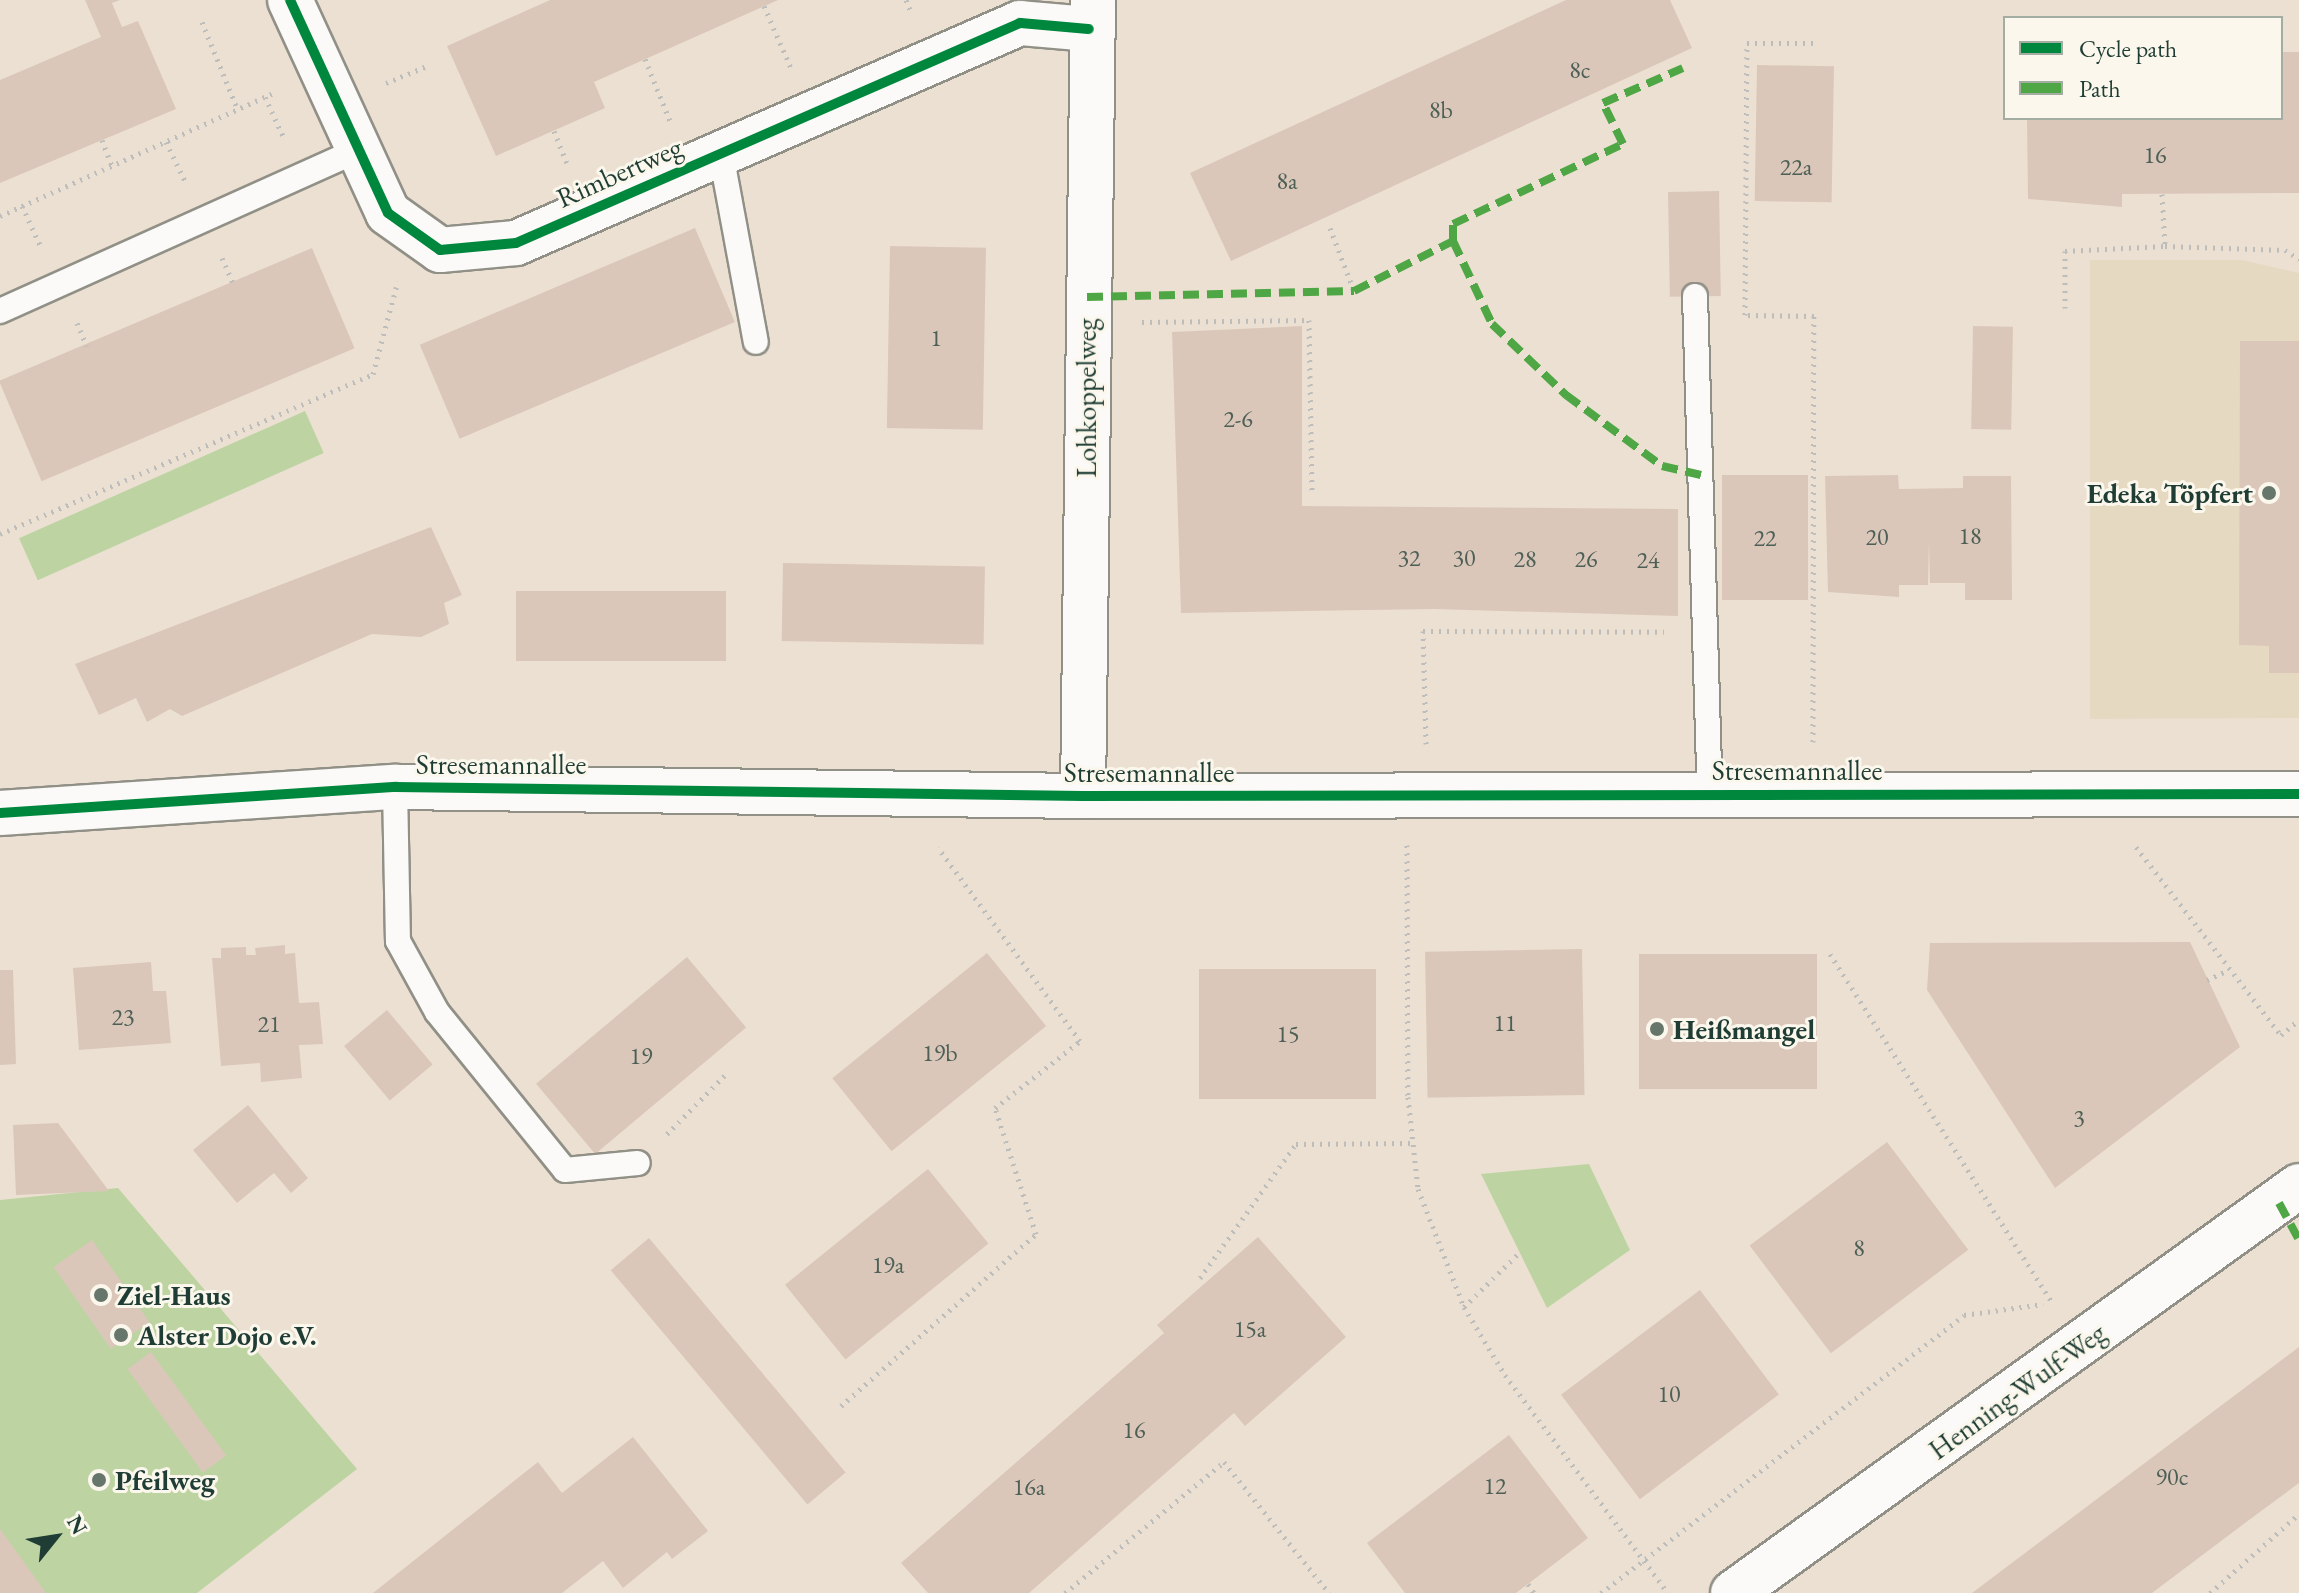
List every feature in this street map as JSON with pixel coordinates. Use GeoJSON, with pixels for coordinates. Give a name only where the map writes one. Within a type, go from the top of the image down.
{"type":"FeatureCollection","features":[{"type":"Feature","properties":{"kind":"street","name":"Rimbertweg"},"geometry":{"type":"LineString","coordinates":[[290,0],[388,213],[440,250],[516,243],[1020,23],[1091,15]]}},
{"type":"Feature","properties":{"kind":"street","name":"Lohkoppelweg"},"geometry":{"type":"LineString","coordinates":[[1083,796],[1091,15]]}},
{"type":"Feature","properties":{"kind":"street","name":"Stresemannallee"},"geometry":{"type":"LineString","coordinates":[[0,813],[395,787],[925,791],[1083,796],[2299,794]]}},
{"type":"Feature","properties":{"kind":"street","name":"Henning-Wulf-Weg"},"geometry":{"type":"LineString","coordinates":[[1733,1593],[2299,1186]]}},
{"type":"Feature","properties":{"kind":"lane"},"geometry":{"type":"LineString","coordinates":[[0,311],[358,150]]}},
{"type":"Feature","properties":{"kind":"lane"},"geometry":{"type":"LineString","coordinates":[[705,161],[756,342]]}},
{"type":"Feature","properties":{"kind":"lane"},"geometry":{"type":"LineString","coordinates":[[1695,296],[1710,794]]}},
{"type":"Feature","properties":{"kind":"lane"},"geometry":{"type":"LineString","coordinates":[[395,787],[398,941],[437,1012],[565,1170],[638,1163]]}},
{"type":"Feature","properties":{"kind":"path"},"geometry":{"type":"LineString","coordinates":[[764,6],[812,114]]}},
{"type":"Feature","properties":{"kind":"path"},"geometry":{"type":"LineString","coordinates":[[202,22],[238,110]]}},
{"type":"Feature","properties":{"kind":"path"},"geometry":{"type":"LineString","coordinates":[[1812,795],[1814,316],[1745,315],[1747,43],[1818,43]]}},
{"type":"Feature","properties":{"kind":"path"},"geometry":{"type":"LineString","coordinates":[[645,59],[705,161]]}},
{"type":"Feature","properties":{"kind":"path"},"geometry":{"type":"LineString","coordinates":[[0,216],[322,72]]}},
{"type":"Feature","properties":{"kind":"path"},"geometry":{"type":"LineString","coordinates":[[265,97],[290,151]]}},
{"type":"Feature","properties":{"kind":"path"},"geometry":{"type":"LineString","coordinates":[[102,140],[112,166]]}},
{"type":"Feature","properties":{"kind":"path"},"geometry":{"type":"LineString","coordinates":[[166,142],[180,171]]}},
{"type":"Feature","properties":{"kind":"path"},"geometry":{"type":"LineString","coordinates":[[2162,194],[2165,246]]}},
{"type":"Feature","properties":{"kind":"path"},"geometry":{"type":"LineString","coordinates":[[22,206],[33,231]]}},
{"type":"Feature","properties":{"kind":"path"},"geometry":{"type":"LineString","coordinates":[[1330,228],[1354,291]]}},
{"type":"Feature","properties":{"kind":"path"},"geometry":{"type":"LineString","coordinates":[[0,534],[373,374],[412,230]]}},
{"type":"Feature","properties":{"kind":"path"},"geometry":{"type":"LineString","coordinates":[[2065,308],[2065,251],[2165,246],[2285,250],[2299,259]]}},
{"type":"Feature","properties":{"kind":"path"},"geometry":{"type":"LineString","coordinates":[[1087,323],[1309,320],[1312,492]]}},
{"type":"Feature","properties":{"kind":"path"},"geometry":{"type":"LineString","coordinates":[[1668,1593],[1505,1375],[1464,1307],[1418,1189],[1412,1143],[1417,795],[1423,631],[1705,632]]}},
{"type":"Feature","properties":{"kind":"path"},"geometry":{"type":"LineString","coordinates":[[841,1406],[1036,1234],[995,1108],[1080,1041],[926,831],[925,791]]}},
{"type":"Feature","properties":{"kind":"path"},"geometry":{"type":"LineString","coordinates":[[2136,794],[2136,856],[2281,1035],[2299,1020]]}},
{"type":"Feature","properties":{"kind":"path"},"geometry":{"type":"LineString","coordinates":[[1830,954],[2052,1302],[2083,1343]]}},
{"type":"Feature","properties":{"kind":"path"},"geometry":{"type":"LineString","coordinates":[[2207,980],[2228,970]]}},
{"type":"Feature","properties":{"kind":"path"},"geometry":{"type":"LineString","coordinates":[[638,1163],[727,1073]]}},
{"type":"Feature","properties":{"kind":"path"},"geometry":{"type":"LineString","coordinates":[[1200,1278],[1296,1144],[1412,1143]]}},
{"type":"Feature","properties":{"kind":"path"},"geometry":{"type":"LineString","coordinates":[[1464,1307],[1519,1253]]}},
{"type":"Feature","properties":{"kind":"path"},"geometry":{"type":"LineString","coordinates":[[1601,1593],[1964,1315],[2052,1302]]}},
{"type":"Feature","properties":{"kind":"path"},"geometry":{"type":"LineString","coordinates":[[1065,1593],[1224,1462],[1329,1593]]}},
{"type":"Feature","properties":{"kind":"path"},"geometry":{"type":"LineString","coordinates":[[2210,1593],[2299,1514]]}},
{"type":"Feature","properties":{"kind":"path"},"geometry":{"type":"LineString","coordinates":[[1528,1584],[1534,1593]]}},
{"type":"Feature","properties":{"kind":"shaded area"},"geometry":{"type":"Polygon","coordinates":[[[2090,260],[2242,260],[2299,273],[2299,718],[2090,719],[2090,260]]]}},
{"type":"Feature","properties":{"kind":"green space"},"geometry":{"type":"Polygon","coordinates":[[[305,411],[324,453],[38,580],[19,538],[305,411]]]}},
{"type":"Feature","properties":{"kind":"green space"},"geometry":{"type":"Polygon","coordinates":[[[1589,1164],[1630,1250],[1547,1308],[1481,1174],[1589,1164]]]}},
{"type":"Feature","properties":{"kind":"green space","name":"Alster Dojo e.V."},"geometry":{"type":"Polygon","coordinates":[[[118,1188],[357,1469],[197,1593],[0,1593],[0,1200],[118,1188]]]}},
{"type":"Feature","properties":{"kind":"building"},"geometry":{"type":"Polygon","coordinates":[[[85,0],[120,0],[112,3],[122,27],[138,21],[176,109],[0,183],[0,80],[101,37],[85,0]]]}},
{"type":"Feature","properties":{"kind":"building"},"geometry":{"type":"Polygon","coordinates":[[[550,0],[778,0],[594,82],[605,108],[496,156],[447,46],[550,0]]]}},
{"type":"Feature","properties":{"kind":"building"},"geometry":{"type":"Polygon","coordinates":[[[1566,0],[1670,0],[1692,48],[1231,261],[1190,173],[1566,0]]]}},
{"type":"Feature","properties":{"kind":"building"},"geometry":{"type":"Polygon","coordinates":[[[2283,52],[2299,52],[2299,193],[2122,194],[2122,207],[2028,199],[2027,120],[2283,120],[2283,52]]]}},
{"type":"Feature","properties":{"kind":"building"},"geometry":{"type":"Polygon","coordinates":[[[1757,65],[1834,66],[1832,202],[1755,201],[1757,65]]]}},
{"type":"Feature","properties":{"kind":"building"},"geometry":{"type":"Polygon","coordinates":[[[1719,191],[1721,296],[1670,297],[1668,192],[1719,191]]]}},
{"type":"Feature","properties":{"kind":"building"},"geometry":{"type":"Polygon","coordinates":[[[695,228],[735,322],[460,439],[420,345],[695,228]]]}},
{"type":"Feature","properties":{"kind":"building"},"geometry":{"type":"Polygon","coordinates":[[[890,246],[986,248],[983,430],[887,428],[890,246]]]}},
{"type":"Feature","properties":{"kind":"building"},"geometry":{"type":"Polygon","coordinates":[[[312,248],[355,348],[42,481],[0,380],[312,248]]]}},
{"type":"Feature","properties":{"kind":"building"},"geometry":{"type":"Polygon","coordinates":[[[1302,326],[1302,506],[1678,509],[1678,616],[1434,609],[1181,613],[1172,332],[1302,326]]]}},
{"type":"Feature","properties":{"kind":"building"},"geometry":{"type":"Polygon","coordinates":[[[1973,326],[2013,327],[2011,430],[1971,429],[1973,326]]]}},
{"type":"Feature","properties":{"kind":"building","name":"Edeka Töpfert"},"geometry":{"type":"Polygon","coordinates":[[[2240,341],[2299,341],[2299,673],[2269,673],[2269,646],[2239,645],[2240,341]]]}},
{"type":"Feature","properties":{"kind":"building"},"geometry":{"type":"Polygon","coordinates":[[[1722,475],[1808,475],[1808,600],[1722,600],[1722,475]]]}},
{"type":"Feature","properties":{"kind":"building"},"geometry":{"type":"Polygon","coordinates":[[[1898,475],[1899,489],[1963,488],[1963,476],[2011,476],[2012,600],[1965,600],[1965,583],[1930,583],[1929,542],[1928,585],[1899,585],[1899,597],[1828,592],[1825,476],[1898,475]]]}},
{"type":"Feature","properties":{"kind":"building"},"geometry":{"type":"Polygon","coordinates":[[[431,527],[462,595],[444,603],[449,624],[421,637],[372,634],[182,716],[170,709],[147,722],[136,698],[99,715],[75,664],[431,527]]]}},
{"type":"Feature","properties":{"kind":"building"},"geometry":{"type":"Polygon","coordinates":[[[783,563],[985,567],[984,645],[782,641],[783,563]]]}},
{"type":"Feature","properties":{"kind":"building"},"geometry":{"type":"Polygon","coordinates":[[[516,591],[726,591],[726,661],[516,661],[516,591]]]}},
{"type":"Feature","properties":{"kind":"building"},"geometry":{"type":"Polygon","coordinates":[[[2190,942],[2240,1047],[2055,1188],[1927,990],[1930,943],[2190,942]]]}},
{"type":"Feature","properties":{"kind":"building"},"geometry":{"type":"Polygon","coordinates":[[[285,945],[285,954],[295,953],[299,1003],[319,1002],[323,1044],[299,1045],[302,1078],[261,1082],[260,1063],[221,1066],[212,958],[221,958],[221,948],[246,947],[246,955],[256,955],[255,948],[285,945]]]}},
{"type":"Feature","properties":{"kind":"building"},"geometry":{"type":"Polygon","coordinates":[[[1582,949],[1585,1095],[1428,1098],[1425,952],[1582,949]]]}},
{"type":"Feature","properties":{"kind":"building"},"geometry":{"type":"Polygon","coordinates":[[[987,953],[1046,1026],[892,1151],[832,1078],[987,953]]]}},
{"type":"Feature","properties":{"kind":"building"},"geometry":{"type":"Polygon","coordinates":[[[1639,954],[1817,954],[1817,1089],[1639,1089],[1639,954]]]}},
{"type":"Feature","properties":{"kind":"building"},"geometry":{"type":"Polygon","coordinates":[[[687,957],[746,1027],[595,1154],[536,1084],[687,957]]]}},
{"type":"Feature","properties":{"kind":"building"},"geometry":{"type":"Polygon","coordinates":[[[151,962],[153,991],[166,991],[171,1043],[79,1050],[73,968],[151,962]]]}},
{"type":"Feature","properties":{"kind":"building"},"geometry":{"type":"Polygon","coordinates":[[[1199,969],[1376,969],[1376,1099],[1199,1099],[1199,969]]]}},
{"type":"Feature","properties":{"kind":"building"},"geometry":{"type":"Polygon","coordinates":[[[0,970],[13,970],[16,1064],[0,1065],[0,970]]]}},
{"type":"Feature","properties":{"kind":"building"},"geometry":{"type":"Polygon","coordinates":[[[387,1010],[433,1064],[390,1100],[344,1046],[387,1010]]]}},
{"type":"Feature","properties":{"kind":"building"},"geometry":{"type":"Polygon","coordinates":[[[248,1105],[308,1178],[291,1193],[274,1173],[237,1203],[193,1150],[248,1105]]]}},
{"type":"Feature","properties":{"kind":"building"},"geometry":{"type":"Polygon","coordinates":[[[58,1123],[109,1191],[16,1195],[13,1125],[58,1123]]]}},
{"type":"Feature","properties":{"kind":"building"},"geometry":{"type":"Polygon","coordinates":[[[1887,1142],[1968,1250],[1831,1353],[1750,1246],[1887,1142]]]}},
{"type":"Feature","properties":{"kind":"building"},"geometry":{"type":"Polygon","coordinates":[[[928,1169],[988,1244],[845,1359],[785,1285],[928,1169]]]}},
{"type":"Feature","properties":{"kind":"building"},"geometry":{"type":"Polygon","coordinates":[[[1258,1237],[1346,1337],[1245,1426],[1234,1413],[1029,1593],[928,1593],[901,1563],[1164,1333],[1157,1325],[1258,1237]]]}},
{"type":"Feature","properties":{"kind":"building"},"geometry":{"type":"Polygon","coordinates":[[[649,1238],[846,1472],[807,1505],[611,1270],[649,1238]]]}},
{"type":"Feature","properties":{"kind":"building","name":"Ziel-Haus"},"geometry":{"type":"Polygon","coordinates":[[[92,1240],[149,1322],[111,1349],[53,1267],[92,1240]]]}},
{"type":"Feature","properties":{"kind":"building"},"geometry":{"type":"Polygon","coordinates":[[[1700,1290],[1779,1395],[1640,1499],[1561,1395],[1700,1290]]]}},
{"type":"Feature","properties":{"kind":"building"},"geometry":{"type":"Polygon","coordinates":[[[2299,1347],[2299,1483],[2152,1593],[1972,1593],[2299,1347]]]}},
{"type":"Feature","properties":{"kind":"building","name":"Ziel-Haus"},"geometry":{"type":"Polygon","coordinates":[[[151,1352],[226,1456],[203,1473],[128,1369],[151,1352]]]}},
{"type":"Feature","properties":{"kind":"building"},"geometry":{"type":"Polygon","coordinates":[[[1509,1435],[1588,1538],[1516,1593],[1405,1593],[1367,1543],[1509,1435]]]}},
{"type":"Feature","properties":{"kind":"building"},"geometry":{"type":"Polygon","coordinates":[[[633,1437],[708,1531],[672,1559],[667,1552],[623,1588],[603,1561],[562,1593],[373,1593],[538,1462],[562,1493],[633,1437]]]}},
{"type":"Feature","properties":{"kind":"building"},"geometry":{"type":"Polygon","coordinates":[[[0,1529],[46,1593],[0,1593],[0,1529]]]}},
{"type":"Feature","properties":{"kind":"marked path"},"geometry":{"type":"LineString","coordinates":[[1087,297],[1354,291],[1453,241],[1453,224],[1623,144],[1603,103],[1683,68]]}},
{"type":"Feature","properties":{"kind":"marked path"},"geometry":{"type":"LineString","coordinates":[[1453,241],[1492,324],[1566,395],[1662,466],[1701,475]]}},
{"type":"Feature","properties":{"kind":"marked path"},"geometry":{"type":"LineString","coordinates":[[2279,1203],[2299,1240]]}},
{"type":"Feature","properties":{"kind":"cycle path"},"geometry":{"type":"LineString","coordinates":[[290,0],[388,213],[440,250],[516,243],[1020,23],[1089,29]]}},
{"type":"Feature","properties":{"kind":"cycle path"},"geometry":{"type":"LineString","coordinates":[[0,813],[395,787],[1083,796],[2299,794]]}},
{"type":"Feature","properties":{"kind":"place","name":"Edeka Töpfert"},"geometry":{"type":"Point","coordinates":[2269,493]}},
{"type":"Feature","properties":{"kind":"place","name":"Heißmangel"},"geometry":{"type":"Point","coordinates":[1657,1029]}},
{"type":"Feature","properties":{"kind":"place","name":"Ziel-Haus"},"geometry":{"type":"Point","coordinates":[101,1295]}},
{"type":"Feature","properties":{"kind":"place","name":"Alster Dojo e.V."},"geometry":{"type":"Point","coordinates":[121,1335]}},
{"type":"Feature","properties":{"kind":"place","name":"Pfeilweg"},"geometry":{"type":"Point","coordinates":[99,1480]}}]}
